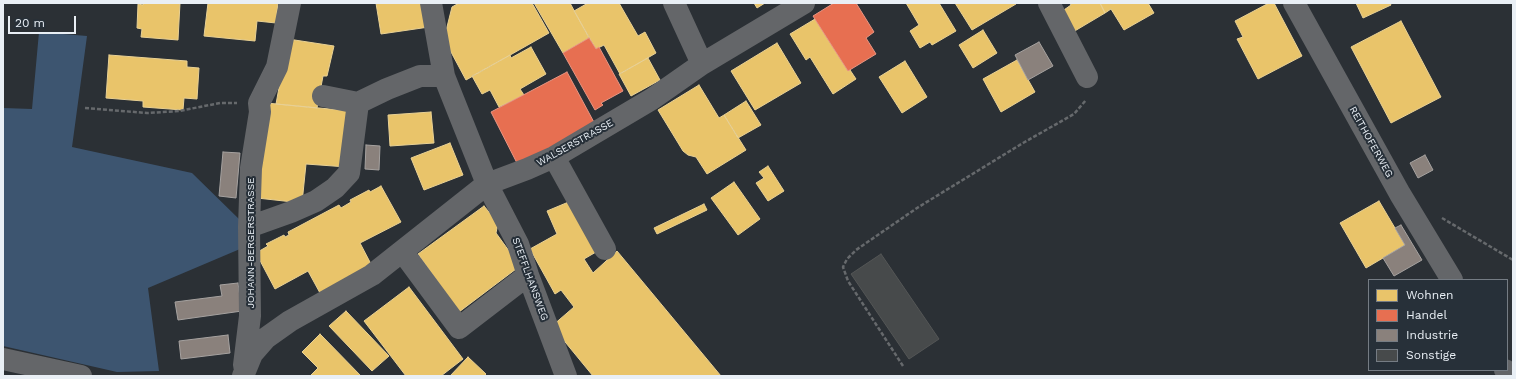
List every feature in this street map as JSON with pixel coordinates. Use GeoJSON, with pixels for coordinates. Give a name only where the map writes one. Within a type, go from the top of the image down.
{"type":"FeatureCollection","features":[{"type":"Feature","properties":{"kind":"street","name":"JOHANN-BERGERSTRASSE"},"geometry":{"type":"LineString","coordinates":[[242,376],[250,316],[249,227],[252,168],[260,112],[259,103],[277,67],[290,3]]}},
{"type":"Feature","properties":{"kind":"street","name":"STEFFLHANSWEG"},"geometry":{"type":"LineString","coordinates":[[431,3],[444,76],[487,184],[518,244],[566,376]]}},
{"type":"Feature","properties":{"kind":"street"},"geometry":{"type":"LineString","coordinates":[[674,3],[702,64]]}},
{"type":"Feature","properties":{"kind":"street","name":"WALSERSTRASSE"},"geometry":{"type":"LineString","coordinates":[[242,376],[252,354],[266,338],[290,321],[372,275],[487,184],[554,157],[652,99],[702,64],[804,3]]}},
{"type":"Feature","properties":{"kind":"street"},"geometry":{"type":"LineString","coordinates":[[1049,3],[1088,77]]}},
{"type":"Feature","properties":{"kind":"street","name":"REITHOFERWEG"},"geometry":{"type":"LineString","coordinates":[[1294,3],[1400,194],[1451,279]]}},
{"type":"Feature","properties":{"kind":"street"},"geometry":{"type":"LineString","coordinates":[[323,96],[358,102],[420,76],[444,76]]}},
{"type":"Feature","properties":{"kind":"street"},"geometry":{"type":"LineString","coordinates":[[249,227],[291,212],[316,201],[335,188],[349,173],[358,102]]}},
{"type":"Feature","properties":{"kind":"street"},"geometry":{"type":"LineString","coordinates":[[554,157],[605,249]]}},
{"type":"Feature","properties":{"kind":"street"},"geometry":{"type":"LineString","coordinates":[[402,250],[459,328],[528,275]]}},
{"type":"Feature","properties":{"kind":"street"},"geometry":{"type":"LineString","coordinates":[[3,359],[81,376]]}},
{"type":"Feature","properties":{"kind":"path"},"geometry":{"type":"LineString","coordinates":[[904,366],[848,281],[843,267],[847,259],[856,250],[917,208],[1023,143],[1074,114],[1086,100],[1089,87],[1088,77]]}},
{"type":"Feature","properties":{"kind":"path"},"geometry":{"type":"LineString","coordinates":[[85,108],[147,112],[179,111],[220,103],[259,103]]}},
{"type":"Feature","properties":{"kind":"path"},"geometry":{"type":"LineString","coordinates":[[1440,217],[1513,260]]}},
{"type":"Feature","properties":{"kind":"shaded area"},"geometry":{"type":"Polygon","coordinates":[[[39,32],[87,36],[72,147],[192,173],[240,220],[240,249],[148,288],[159,371],[117,372],[3,346],[3,108],[32,109],[39,32]]]}},
{"type":"Feature","properties":{"kind":"building: Wohnen"},"geometry":{"type":"Polygon","coordinates":[[[143,3],[180,3],[178,40],[141,37],[142,29],[137,28],[138,4],[143,5],[143,3]]]}},
{"type":"Feature","properties":{"kind":"building: Wohnen"},"geometry":{"type":"Polygon","coordinates":[[[208,3],[278,3],[276,23],[257,21],[255,41],[204,36],[208,3]]]}},
{"type":"Feature","properties":{"kind":"building: Wohnen"},"geometry":{"type":"Polygon","coordinates":[[[376,3],[425,3],[429,27],[381,34],[376,3]]]}},
{"type":"Feature","properties":{"kind":"building: Wohnen"},"geometry":{"type":"Polygon","coordinates":[[[459,3],[532,3],[549,33],[466,80],[444,39],[452,7],[459,3]]]}},
{"type":"Feature","properties":{"kind":"building: Wohnen"},"geometry":{"type":"Polygon","coordinates":[[[534,3],[570,3],[589,38],[563,53],[534,3]]]}},
{"type":"Feature","properties":{"kind":"building: Wohnen"},"geometry":{"type":"Polygon","coordinates":[[[588,3],[619,3],[638,36],[645,32],[656,53],[620,74],[604,45],[596,49],[574,11],[588,3]]]}},
{"type":"Feature","properties":{"kind":"building: Wohnen"},"geometry":{"type":"Polygon","coordinates":[[[754,3],[765,3],[757,8],[754,3]]]}},
{"type":"Feature","properties":{"kind":"building: Wohnen"},"geometry":{"type":"Polygon","coordinates":[[[906,3],[939,3],[956,31],[932,45],[930,42],[920,48],[910,31],[919,25],[906,3]]]}},
{"type":"Feature","properties":{"kind":"building: Wohnen"},"geometry":{"type":"Polygon","coordinates":[[[955,3],[1015,3],[1016,4],[972,30],[955,3]]]}},
{"type":"Feature","properties":{"kind":"building: Wohnen"},"geometry":{"type":"Polygon","coordinates":[[[1070,3],[1100,3],[1105,13],[1073,32],[1061,12],[1071,5],[1070,3]]]}},
{"type":"Feature","properties":{"kind":"building: Wohnen"},"geometry":{"type":"Polygon","coordinates":[[[1100,3],[1148,3],[1154,13],[1124,30],[1111,9],[1105,13],[1100,3]]]}},
{"type":"Feature","properties":{"kind":"building: Wohnen"},"geometry":{"type":"Polygon","coordinates":[[[1269,3],[1274,3],[1302,56],[1258,79],[1237,39],[1243,37],[1235,21],[1269,3]]]}},
{"type":"Feature","properties":{"kind":"building: Wohnen"},"geometry":{"type":"Polygon","coordinates":[[[1356,3],[1390,3],[1391,5],[1363,18],[1356,3]]]}},
{"type":"Feature","properties":{"kind":"building: Wohnen"},"geometry":{"type":"Polygon","coordinates":[[[815,19],[848,71],[850,70],[856,79],[833,94],[810,57],[806,60],[790,34],[815,19]]]}},
{"type":"Feature","properties":{"kind":"building: Wohnen"},"geometry":{"type":"Polygon","coordinates":[[[1401,21],[1441,97],[1391,123],[1351,47],[1401,21]]]}},
{"type":"Feature","properties":{"kind":"building: Wohnen"},"geometry":{"type":"Polygon","coordinates":[[[983,30],[997,53],[973,68],[959,45],[983,30]]]}},
{"type":"Feature","properties":{"kind":"building: Wohnen"},"geometry":{"type":"Polygon","coordinates":[[[288,39],[334,46],[327,76],[323,76],[317,108],[276,104],[288,39]]]}},
{"type":"Feature","properties":{"kind":"building: Wohnen"},"geometry":{"type":"Polygon","coordinates":[[[777,43],[801,83],[755,110],[731,71],[777,43]]]}},
{"type":"Feature","properties":{"kind":"building: Wohnen"},"geometry":{"type":"Polygon","coordinates":[[[531,47],[546,74],[520,89],[524,95],[499,107],[490,90],[482,94],[472,76],[510,55],[511,58],[531,47]]]}},
{"type":"Feature","properties":{"kind":"building: Wohnen"},"geometry":{"type":"Polygon","coordinates":[[[109,55],[187,61],[187,67],[199,68],[197,99],[184,98],[183,110],[143,107],[143,101],[106,98],[109,55]]]}},
{"type":"Feature","properties":{"kind":"building: Wohnen"},"geometry":{"type":"Polygon","coordinates":[[[648,58],[660,80],[631,96],[619,74],[648,58]]]}},
{"type":"Feature","properties":{"kind":"building: Wohnen"},"geometry":{"type":"Polygon","coordinates":[[[1017,60],[1035,92],[1001,112],[983,79],[1017,60]]]}},
{"type":"Feature","properties":{"kind":"building: Wohnen"},"geometry":{"type":"Polygon","coordinates":[[[905,61],[927,97],[902,113],[879,77],[905,61]]]}},
{"type":"Feature","properties":{"kind":"building: Wohnen"},"geometry":{"type":"Polygon","coordinates":[[[699,85],[719,118],[724,115],[746,150],[707,174],[696,157],[688,155],[683,151],[658,110],[699,85]]]}},
{"type":"Feature","properties":{"kind":"building: Wohnen"},"geometry":{"type":"Polygon","coordinates":[[[746,101],[761,125],[738,138],[724,115],[746,101]]]}},
{"type":"Feature","properties":{"kind":"building: Wohnen"},"geometry":{"type":"Polygon","coordinates":[[[266,103],[351,111],[347,167],[306,164],[302,203],[257,198],[266,103]]]}},
{"type":"Feature","properties":{"kind":"building: Wohnen"},"geometry":{"type":"Polygon","coordinates":[[[431,112],[434,143],[390,146],[388,115],[431,112]]]}},
{"type":"Feature","properties":{"kind":"building: Wohnen"},"geometry":{"type":"Polygon","coordinates":[[[450,143],[463,175],[424,190],[411,158],[450,143]]]}},
{"type":"Feature","properties":{"kind":"building: Wohnen"},"geometry":{"type":"Polygon","coordinates":[[[768,166],[784,191],[768,201],[756,183],[764,178],[759,172],[768,166]]]}},
{"type":"Feature","properties":{"kind":"building: Wohnen"},"geometry":{"type":"Polygon","coordinates":[[[734,182],[760,219],[738,235],[711,198],[734,182]]]}},
{"type":"Feature","properties":{"kind":"building: Wohnen"},"geometry":{"type":"Polygon","coordinates":[[[381,186],[401,222],[360,243],[372,266],[320,293],[308,271],[275,289],[256,253],[268,246],[266,244],[284,235],[285,237],[289,235],[288,232],[339,205],[341,208],[351,202],[350,200],[369,190],[370,192],[381,186]]]}},
{"type":"Feature","properties":{"kind":"building: Wohnen"},"geometry":{"type":"Polygon","coordinates":[[[571,201],[596,252],[584,259],[593,273],[617,251],[721,376],[593,376],[552,326],[574,307],[561,290],[555,294],[530,249],[557,234],[547,211],[571,201]]]}},
{"type":"Feature","properties":{"kind":"building: Wohnen"},"geometry":{"type":"Polygon","coordinates":[[[1379,201],[1405,245],[1366,268],[1340,223],[1379,201]]]}},
{"type":"Feature","properties":{"kind":"building: Wohnen"},"geometry":{"type":"Polygon","coordinates":[[[704,204],[707,210],[657,234],[654,228],[704,204]]]}},
{"type":"Feature","properties":{"kind":"building: Wohnen"},"geometry":{"type":"Polygon","coordinates":[[[484,206],[498,223],[496,233],[520,266],[459,312],[418,254],[484,206]]]}},
{"type":"Feature","properties":{"kind":"building: Wohnen"},"geometry":{"type":"Polygon","coordinates":[[[409,287],[463,359],[441,376],[406,376],[364,321],[409,287]]]}},
{"type":"Feature","properties":{"kind":"building: Wohnen"},"geometry":{"type":"Polygon","coordinates":[[[346,311],[389,356],[372,371],[329,326],[346,311]]]}},
{"type":"Feature","properties":{"kind":"building: Wohnen"},"geometry":{"type":"Polygon","coordinates":[[[320,334],[361,376],[310,376],[318,368],[302,352],[320,334]]]}},
{"type":"Feature","properties":{"kind":"building: Wohnen"},"geometry":{"type":"Polygon","coordinates":[[[468,357],[486,374],[484,376],[450,376],[468,357]]]}},
{"type":"Feature","properties":{"kind":"building: Handel"},"geometry":{"type":"Polygon","coordinates":[[[834,3],[856,3],[874,32],[866,38],[876,54],[848,71],[813,16],[834,3]]]}},
{"type":"Feature","properties":{"kind":"building: Handel"},"geometry":{"type":"Polygon","coordinates":[[[589,38],[596,49],[599,47],[623,91],[601,103],[603,105],[595,110],[563,53],[589,38]]]}},
{"type":"Feature","properties":{"kind":"building: Handel"},"geometry":{"type":"Polygon","coordinates":[[[567,72],[596,126],[519,167],[491,112],[567,72]]]}},
{"type":"Feature","properties":{"kind":"building: Industrie"},"geometry":{"type":"Polygon","coordinates":[[[1039,42],[1053,66],[1028,80],[1015,55],[1039,42]]]}},
{"type":"Feature","properties":{"kind":"building: Industrie"},"geometry":{"type":"Polygon","coordinates":[[[366,145],[380,146],[379,170],[365,169],[366,145]]]}},
{"type":"Feature","properties":{"kind":"building: Industrie"},"geometry":{"type":"Polygon","coordinates":[[[223,152],[240,153],[236,198],[219,196],[223,152]]]}},
{"type":"Feature","properties":{"kind":"building: Industrie"},"geometry":{"type":"Polygon","coordinates":[[[1425,155],[1433,170],[1418,178],[1410,163],[1425,155]]]}},
{"type":"Feature","properties":{"kind":"building: Industrie"},"geometry":{"type":"Polygon","coordinates":[[[1401,225],[1422,260],[1394,276],[1383,258],[1405,245],[1395,228],[1401,225]]]}},
{"type":"Feature","properties":{"kind":"building: Industrie"},"geometry":{"type":"Polygon","coordinates":[[[238,283],[242,311],[178,320],[175,302],[222,296],[220,285],[238,283]]]}},
{"type":"Feature","properties":{"kind":"building: Industrie"},"geometry":{"type":"Polygon","coordinates":[[[228,335],[230,353],[181,359],[179,341],[228,335]]]}},
{"type":"Feature","properties":{"kind":"building: Sonstige"},"geometry":{"type":"Polygon","coordinates":[[[881,254],[939,339],[909,359],[851,274],[881,254]]]}}]}
